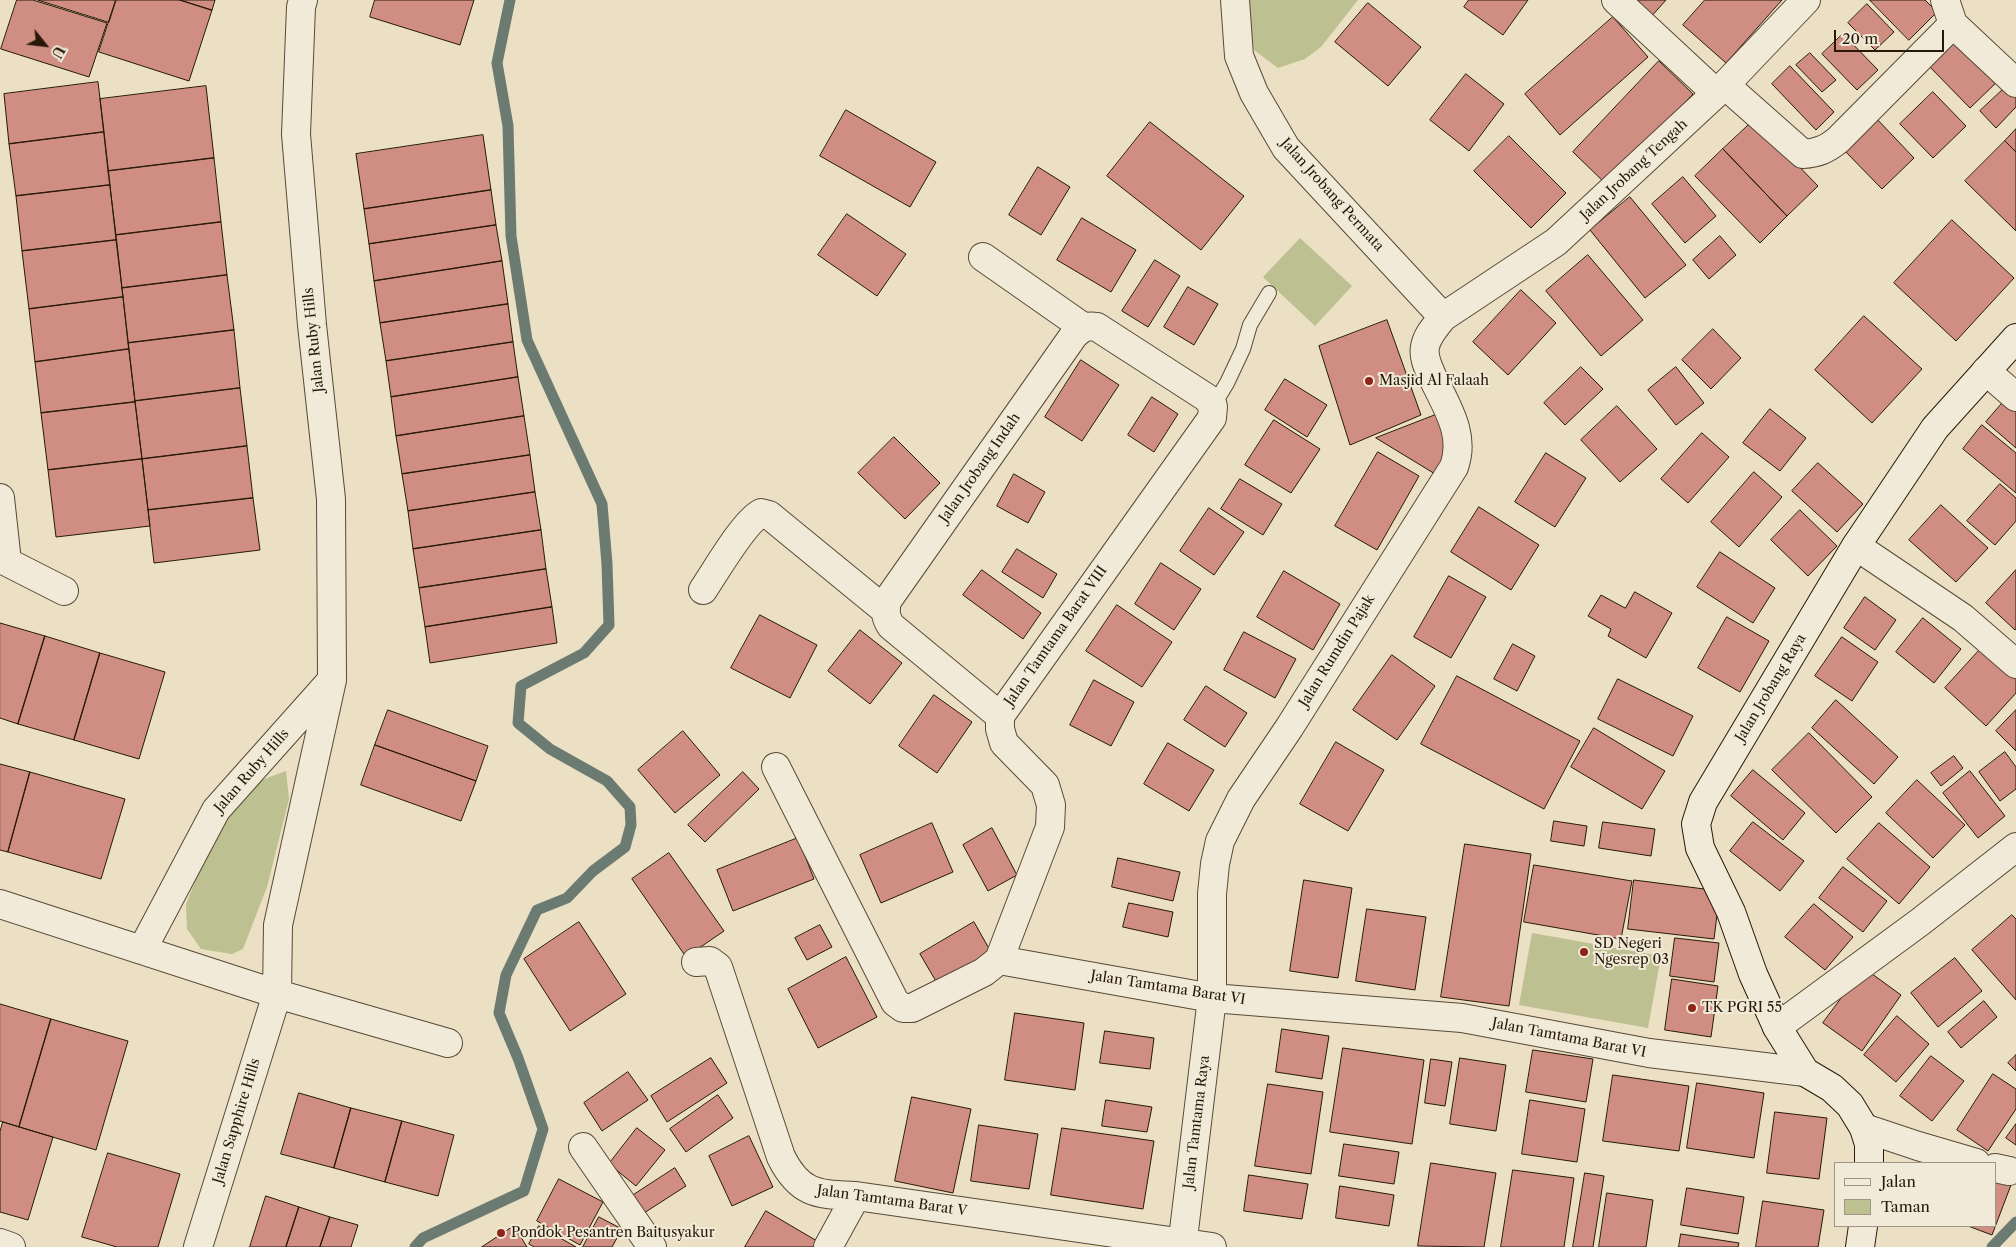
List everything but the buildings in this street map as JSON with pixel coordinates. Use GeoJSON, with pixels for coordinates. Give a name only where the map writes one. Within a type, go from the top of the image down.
{"type":"FeatureCollection","features":[{"type":"Feature","properties":{"kind":"street","name":"Jalan Ruby Hills"},"geometry":{"type":"LineString","coordinates":[[277,994],[278,925],[332,680],[331,499],[312,325],[296,134],[301,7],[303,0]]}},
{"type":"Feature","properties":{"kind":"street","name":"Jalan Jrobang Permata"},"geometry":{"type":"LineString","coordinates":[[1235,0],[1239,56],[1254,93],[1286,148],[1443,317]]}},
{"type":"Feature","properties":{"kind":"street"},"geometry":{"type":"LineString","coordinates":[[1616,0],[1721,89],[1804,154],[1814,154],[1826,149],[1838,140],[1949,12],[2016,82]]}},
{"type":"Feature","properties":{"kind":"street","name":"Jalan Jrobang Tengah"},"geometry":{"type":"LineString","coordinates":[[1443,317],[1556,242],[1721,89],[1806,0]]}},
{"type":"Feature","properties":{"kind":"street"},"geometry":{"type":"LineString","coordinates":[[983,257],[1083,327],[1097,327],[1207,398],[1213,406]]}},
{"type":"Feature","properties":{"kind":"street","name":"Jalan Rumdin Pajak"},"geometry":{"type":"LineString","coordinates":[[1212,998],[1212,894],[1215,864],[1220,841],[1241,799],[1289,728],[1454,467],[1458,455],[1459,442],[1456,429],[1426,363],[1425,347],[1431,332],[1443,317]]}},
{"type":"Feature","properties":{"kind":"street","name":"Jalan Jrobang Indah"},"geometry":{"type":"LineString","coordinates":[[885,610],[887,601],[1074,335],[1083,327]]}},
{"type":"Feature","properties":{"kind":"street","name":"Jalan Jrobang Raya"},"geometry":{"type":"LineString","coordinates":[[1805,1072],[1777,1028],[1753,974],[1731,912],[1700,848],[1696,824],[1703,802],[1856,546],[1935,428],[2016,338]]}},
{"type":"Feature","properties":{"kind":"street"},"geometry":{"type":"LineString","coordinates":[[1986,371],[2016,397]]}},
{"type":"Feature","properties":{"kind":"street","name":"Jalan Tamtama Barat VIII"},"geometry":{"type":"LineString","coordinates":[[999,960],[1050,827],[1051,805],[1045,785],[1004,743],[1000,728],[1000,716],[1212,418],[1213,406]]}},
{"type":"Feature","properties":{"kind":"street"},"geometry":{"type":"LineString","coordinates":[[0,498],[4,560],[64,592]]}},
{"type":"Feature","properties":{"kind":"street"},"geometry":{"type":"LineString","coordinates":[[703,590],[755,516],[761,513],[769,515],[885,610],[886,619],[891,626],[1000,716]]}},
{"type":"Feature","properties":{"kind":"street"},"geometry":{"type":"LineString","coordinates":[[1856,546],[1963,618],[2016,664]]}},
{"type":"Feature","properties":{"kind":"street","name":"Jalan Ruby Hills"},"geometry":{"type":"LineString","coordinates":[[142,950],[216,810],[332,680]]}},
{"type":"Feature","properties":{"kind":"street"},"geometry":{"type":"LineString","coordinates":[[776,767],[898,1005],[908,1009],[912,1008],[984,972],[999,960]]}},
{"type":"Feature","properties":{"kind":"street"},"geometry":{"type":"LineString","coordinates":[[1777,1028],[1920,922],[2016,847]]}},
{"type":"Feature","properties":{"kind":"street"},"geometry":{"type":"LineString","coordinates":[[0,904],[277,994],[448,1043]]}},
{"type":"Feature","properties":{"kind":"street","name":"Jalan Tamtama Barat V"},"geometry":{"type":"LineString","coordinates":[[696,962],[710,960],[718,967],[782,1158],[788,1171],[798,1182],[819,1194],[856,1196],[1182,1245],[1212,1247]]}},
{"type":"Feature","properties":{"kind":"street","name":"Jalan Tamtama Barat VI"},"geometry":{"type":"LineString","coordinates":[[999,960],[1212,998],[1462,1018],[1649,1053],[1805,1072]]}},
{"type":"Feature","properties":{"kind":"street","name":"Jalan Sapphire Hills"},"geometry":{"type":"LineString","coordinates":[[198,1247],[277,994]]}},
{"type":"Feature","properties":{"kind":"street","name":"Jalan Tamtama Raya"},"geometry":{"type":"LineString","coordinates":[[1182,1245],[1212,998]]}},
{"type":"Feature","properties":{"kind":"street"},"geometry":{"type":"LineString","coordinates":[[1805,1072],[1832,1088],[1850,1105],[1864,1128],[1869,1144],[1869,1162]]}},
{"type":"Feature","properties":{"kind":"street"},"geometry":{"type":"LineString","coordinates":[[1864,1128],[1973,1162]]}},
{"type":"Feature","properties":{"kind":"street"},"geometry":{"type":"LineString","coordinates":[[582,1147],[652,1247]]}},
{"type":"Feature","properties":{"kind":"street"},"geometry":{"type":"LineString","coordinates":[[828,1247],[856,1196]]}},
{"type":"Feature","properties":{"kind":"street"},"geometry":{"type":"LineString","coordinates":[[1860,1247],[1863,1227]]}},
{"type":"Feature","properties":{"kind":"street"},"geometry":{"type":"LineString","coordinates":[[0,1243],[11,1247]]}},
{"type":"Feature","properties":{"kind":"lane"},"geometry":{"type":"LineString","coordinates":[[1213,406],[1244,349],[1250,325],[1269,293]]}},
{"type":"Feature","properties":{"kind":"green space"},"geometry":{"type":"Polygon","coordinates":[[[1245,0],[1358,0],[1321,47],[1305,59],[1278,68],[1254,50],[1245,0]]]}},
{"type":"Feature","properties":{"kind":"green space"},"geometry":{"type":"Polygon","coordinates":[[[1300,238],[1352,286],[1315,326],[1263,277],[1300,238]]]}},
{"type":"Feature","properties":{"kind":"green space"},"geometry":{"type":"Polygon","coordinates":[[[286,771],[289,799],[267,887],[243,949],[232,954],[201,949],[187,929],[186,904],[213,837],[256,782],[286,771]]]}},
{"type":"Feature","properties":{"kind":"green space"},"geometry":{"type":"Polygon","coordinates":[[[1532,933],[1661,956],[1648,1028],[1519,1005],[1532,933]]]}},
{"type":"Feature","properties":{"kind":"waterway"},"geometry":{"type":"LineString","coordinates":[[415,1247],[423,1238],[524,1191],[543,1129],[518,1058],[499,1013],[506,975],[537,910],[567,898],[593,871],[625,847],[631,825],[630,807],[607,781],[550,749],[518,723],[521,686],[584,653],[609,625],[607,564],[602,504],[527,340],[511,236],[508,126],[497,63],[510,0]]}},
{"type":"Feature","properties":{"kind":"waterway"},"geometry":{"type":"LineString","coordinates":[[1992,1247],[2016,1222]]}},
{"type":"Feature","properties":{"kind":"place","name":"Masjid Al Falaah"},"geometry":{"type":"Point","coordinates":[1369,381]}},
{"type":"Feature","properties":{"kind":"place","name":"SD Negeri Ngesrep 03"},"geometry":{"type":"Point","coordinates":[1584,952]}},
{"type":"Feature","properties":{"kind":"place","name":"TK PGRI 55"},"geometry":{"type":"Point","coordinates":[1692,1008]}},
{"type":"Feature","properties":{"kind":"place","name":"Pondok Pesantren Baitusyakur"},"geometry":{"type":"Point","coordinates":[501,1233]}}]}
